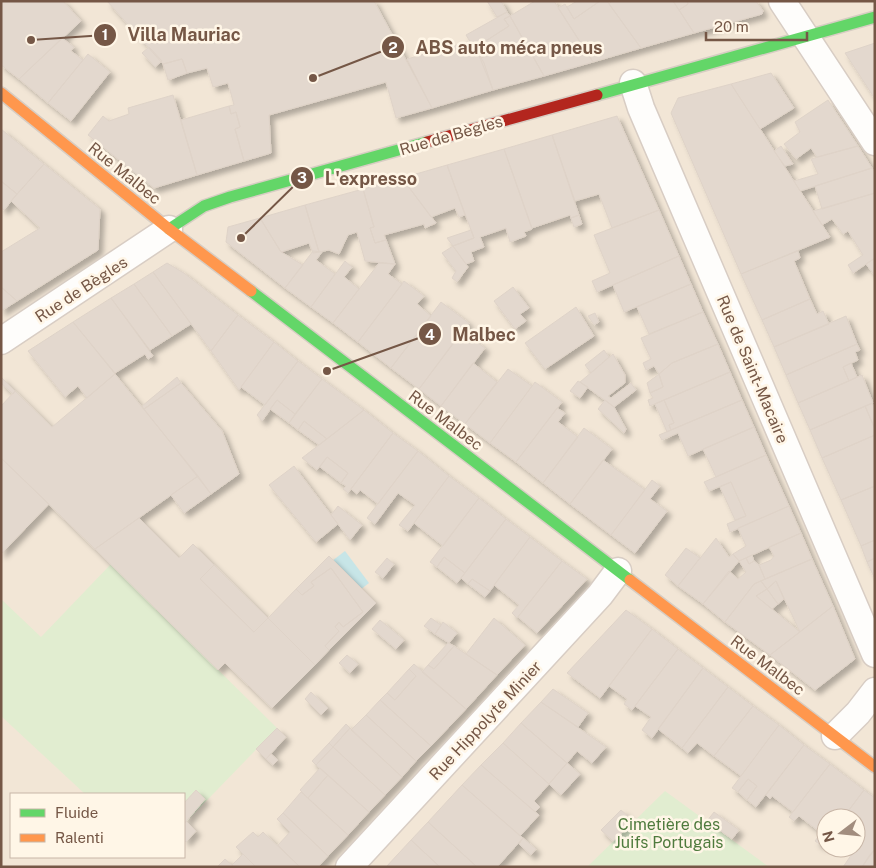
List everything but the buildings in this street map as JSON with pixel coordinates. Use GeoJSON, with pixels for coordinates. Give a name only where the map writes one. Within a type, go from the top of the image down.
{"type":"FeatureCollection","features":[{"type":"Feature","properties":{"kind":"street"},"geometry":{"type":"LineString","coordinates":[[782,1],[875,142]]}},
{"type":"Feature","properties":{"kind":"street","name":"Rue de Bègles"},"geometry":{"type":"LineString","coordinates":[[1,341],[204,206],[230,197],[875,17]]}},
{"type":"Feature","properties":{"kind":"street","name":"Rue de Saint-Macaire"},"geometry":{"type":"LineString","coordinates":[[633,84],[645,118],[875,654]]}},
{"type":"Feature","properties":{"kind":"street","name":"Rue Malbec"},"geometry":{"type":"LineString","coordinates":[[1,93],[169,229],[875,767]]}},
{"type":"Feature","properties":{"kind":"street","name":"Rue Hippolyte Minier"},"geometry":{"type":"LineString","coordinates":[[349,867],[600,595],[618,571]]}},
{"type":"Feature","properties":{"kind":"street"},"geometry":{"type":"LineString","coordinates":[[835,736],[875,691]]}},
{"type":"Feature","properties":{"kind":"shaded area"},"geometry":{"type":"Polygon","coordinates":[[[1,1],[875,1],[875,867],[1,867],[1,1]]]}},
{"type":"Feature","properties":{"kind":"green space"},"geometry":{"type":"Polygon","coordinates":[[[111,564],[277,728],[185,823],[185,793],[84,793],[1,716],[1,599],[41,637],[111,564]]]}},
{"type":"Feature","properties":{"kind":"green space","name":"Cimetière des Juifs Portugais"},"geometry":{"type":"Polygon","coordinates":[[[665,791],[769,867],[587,867],[665,791]]]}},
{"type":"Feature","properties":{"kind":"water"},"geometry":{"type":"Polygon","coordinates":[[[345,551],[369,583],[356,593],[332,561],[345,551]]]}},
{"type":"Feature","properties":{"kind":"traffic: fast"},"geometry":{"type":"LineString","coordinates":[[597,95],[875,17]]}},
{"type":"Feature","properties":{"kind":"traffic: fast"},"geometry":{"type":"LineString","coordinates":[[169,229],[204,206],[230,197],[427,142]]}},
{"type":"Feature","properties":{"kind":"traffic: fast"},"geometry":{"type":"LineString","coordinates":[[251,291],[630,580]]}},
{"type":"Feature","properties":{"kind":"traffic: slow"},"geometry":{"type":"LineString","coordinates":[[1,93],[169,229],[251,291]]}},
{"type":"Feature","properties":{"kind":"traffic: slow"},"geometry":{"type":"LineString","coordinates":[[630,580],[875,767]]}},
{"type":"Feature","properties":{"kind":"traffic: jam"},"geometry":{"type":"LineString","coordinates":[[427,142],[597,95]]}},
{"type":"Feature","properties":{"kind":"place","name":"Villa Mauriac"},"geometry":{"type":"Point","coordinates":[31,40]}},
{"type":"Feature","properties":{"kind":"place","name":"ABS auto méca pneus"},"geometry":{"type":"Point","coordinates":[313,78]}},
{"type":"Feature","properties":{"kind":"place","name":"L'expresso"},"geometry":{"type":"Point","coordinates":[241,238]}},
{"type":"Feature","properties":{"kind":"place","name":"Malbec"},"geometry":{"type":"Point","coordinates":[327,371]}}]}
